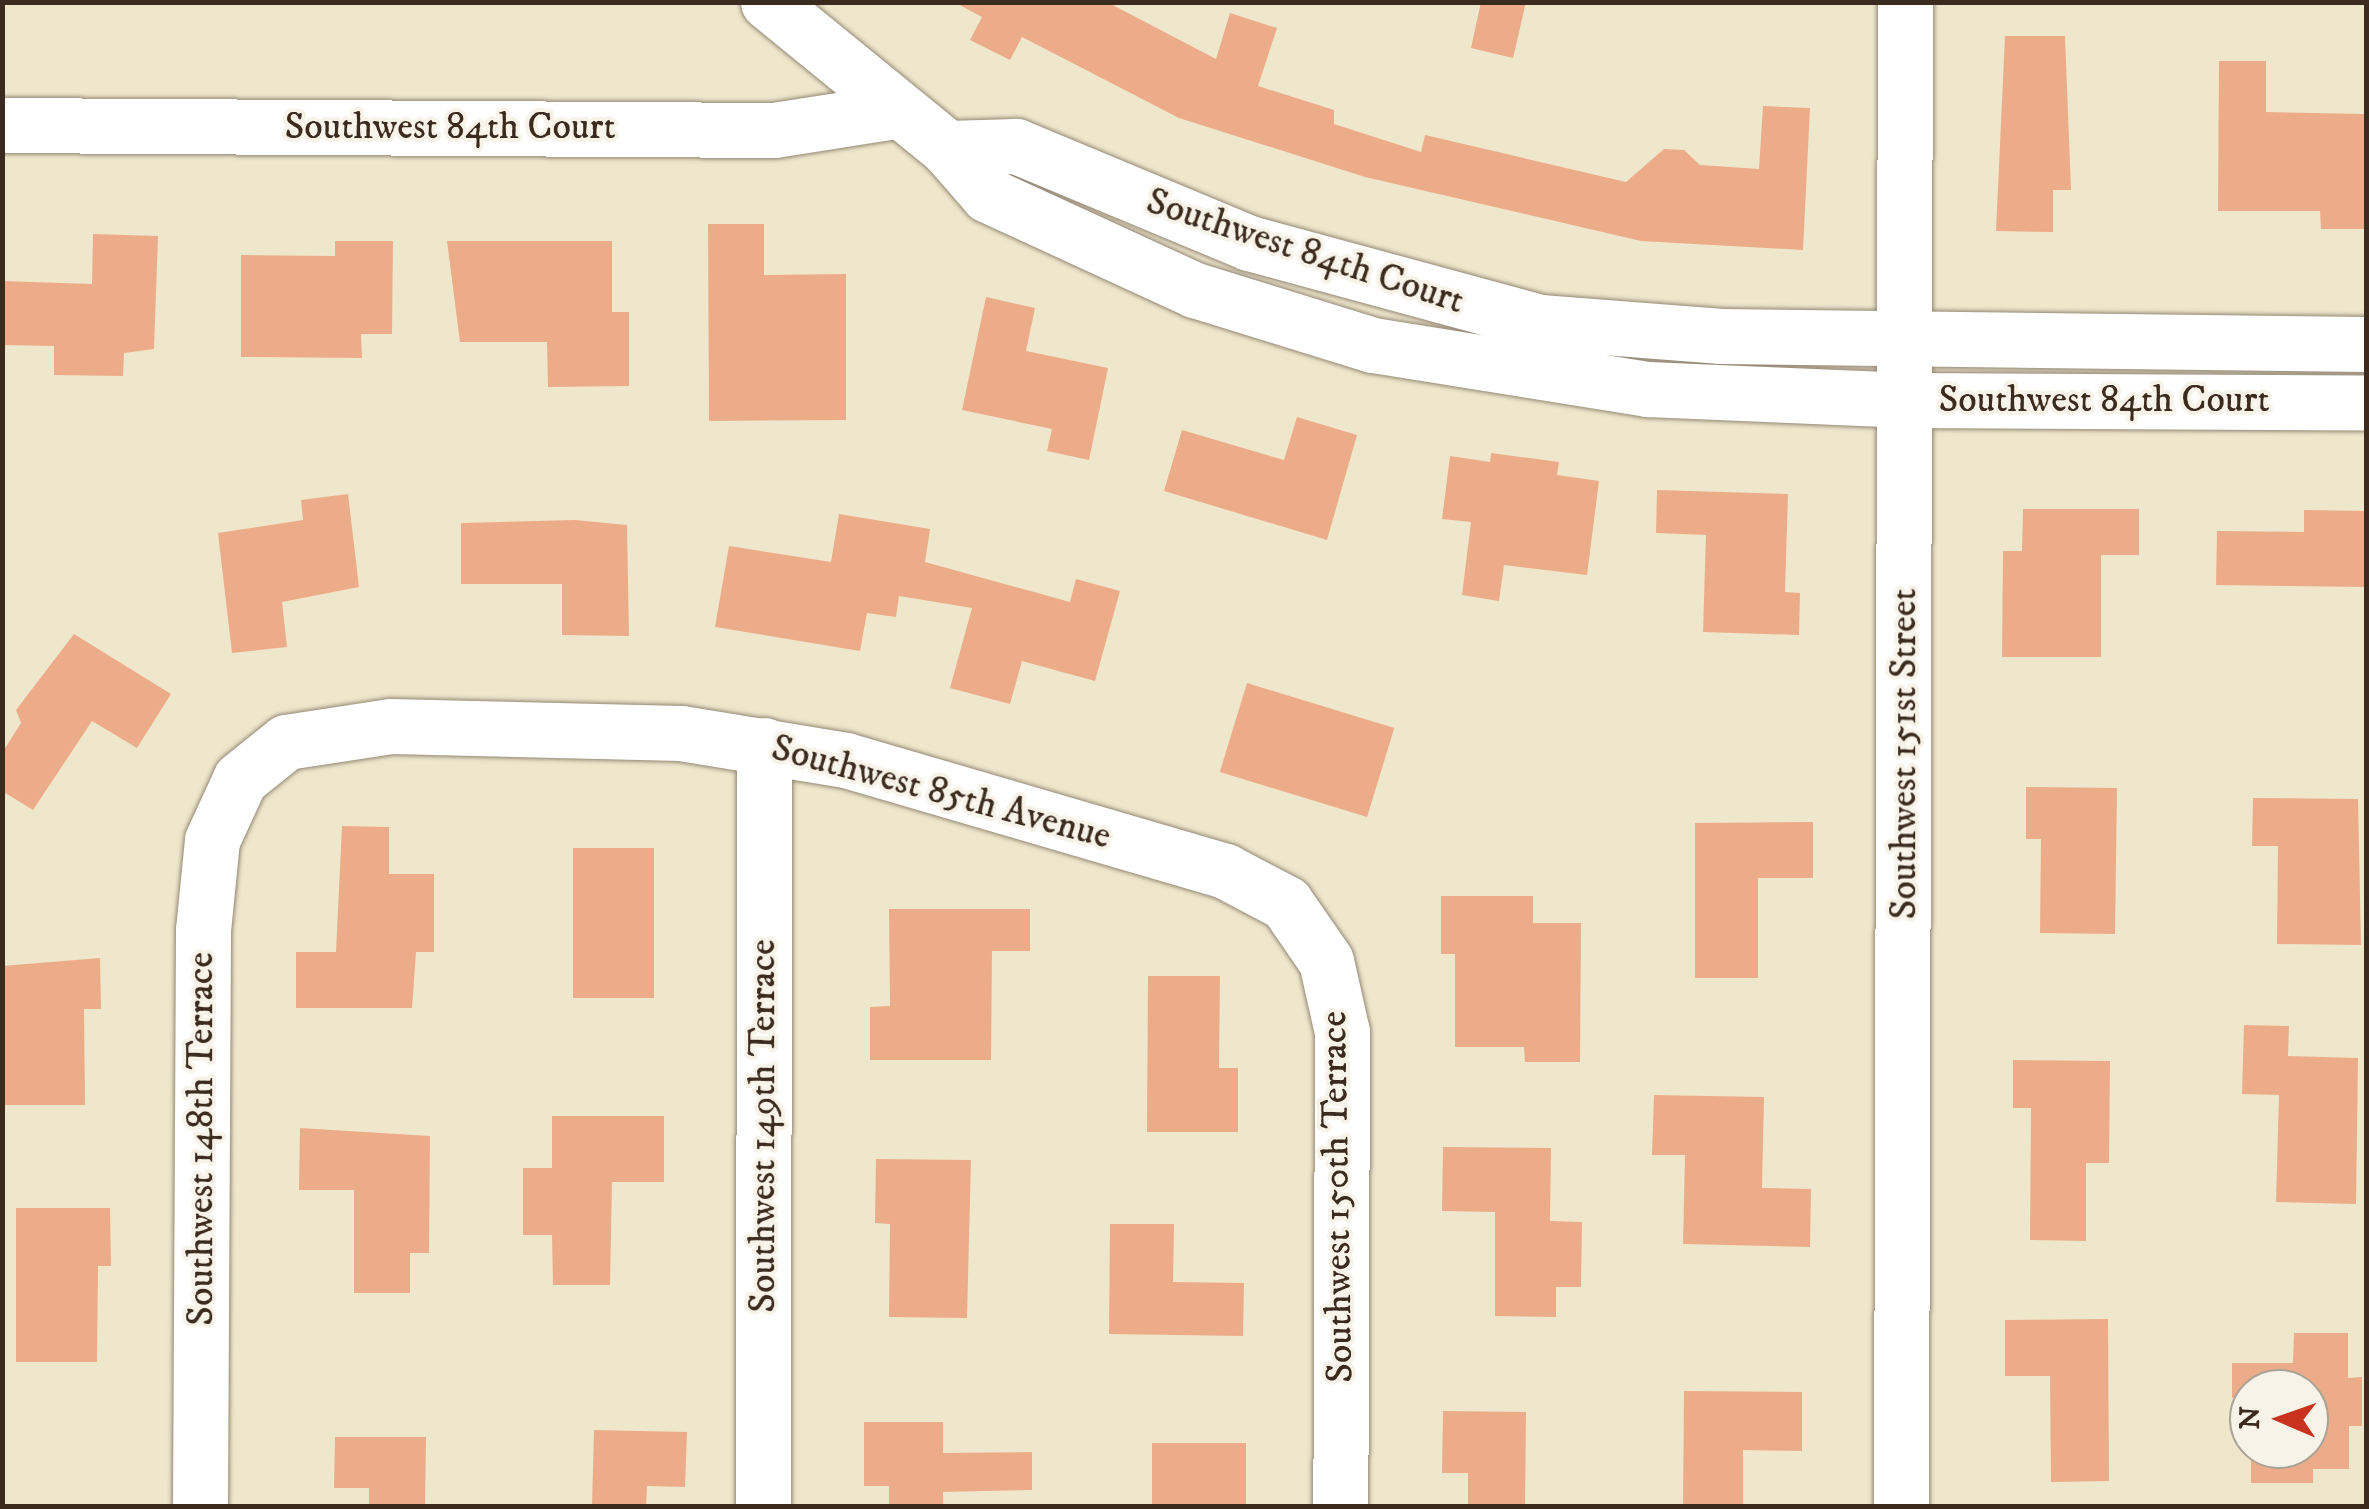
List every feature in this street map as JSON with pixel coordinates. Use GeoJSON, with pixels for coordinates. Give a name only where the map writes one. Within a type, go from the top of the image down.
{"type":"FeatureCollection","features":[{"type":"Feature","properties":{"kind":"street"},"geometry":{"type":"LineString","coordinates":[[768,2],[895,111],[947,148]]}},
{"type":"Feature","properties":{"kind":"street","name":"Southwest 151st Street"},"geometry":{"type":"LineString","coordinates":[[1900,1506],[1908,400],[1906,2]]}},
{"type":"Feature","properties":{"kind":"street","name":"Southwest 84th Court"},"geometry":{"type":"LineString","coordinates":[[2,125],[774,130],[895,111]]}},
{"type":"Feature","properties":{"kind":"street","name":"Southwest 84th Court"},"geometry":{"type":"LineString","coordinates":[[947,148],[1016,146],[1249,243],[1540,322],[1721,336],[2366,344]]}},
{"type":"Feature","properties":{"kind":"street","name":"Southwest 84th Court"},"geometry":{"type":"LineString","coordinates":[[947,148],[988,195],[1109,256],[1373,345],[1647,389],[1908,400],[2366,402]]}},
{"type":"Feature","properties":{"kind":"street","name":"Southwest 85th Avenue"},"geometry":{"type":"LineString","coordinates":[[240,779],[286,742],[350,726],[622,730],[764,745],[911,777],[1191,860],[1286,903]]}},
{"type":"Feature","properties":{"kind":"street","name":"Southwest 149th Terrace"},"geometry":{"type":"LineString","coordinates":[[763,1506],[764,745]]}},
{"type":"Feature","properties":{"kind":"street","name":"Southwest 148th Terrace"},"geometry":{"type":"LineString","coordinates":[[200,1506],[205,877],[240,779]]}},
{"type":"Feature","properties":{"kind":"street","name":"Southwest 150th Terrace"},"geometry":{"type":"LineString","coordinates":[[1286,903],[1326,961],[1342,1032],[1340,1506]]}},
{"type":"Feature","properties":{"kind":"building"},"geometry":{"type":"Polygon","coordinates":[[[954,2],[1107,2],[1216,59],[1230,13],[1277,28],[1258,86],[1334,110],[1334,124],[1421,152],[1425,135],[1626,182],[1664,149],[1684,150],[1700,165],[1759,169],[1763,106],[1810,108],[1803,250],[1641,241],[1365,177],[1179,118],[1022,37],[1010,60],[970,40],[982,17],[954,2]]]}},
{"type":"Feature","properties":{"kind":"building"},"geometry":{"type":"Polygon","coordinates":[[[1481,2],[1526,2],[1513,58],[1471,48],[1481,2]]]}},
{"type":"Feature","properties":{"kind":"building"},"geometry":{"type":"Polygon","coordinates":[[[2005,36],[2065,36],[2071,190],[2053,190],[2053,232],[1996,231],[2005,36]]]}},
{"type":"Feature","properties":{"kind":"building"},"geometry":{"type":"Polygon","coordinates":[[[2219,61],[2266,61],[2266,112],[2366,114],[2366,229],[2321,229],[2320,211],[2218,211],[2219,61]]]}},
{"type":"Feature","properties":{"kind":"building"},"geometry":{"type":"Polygon","coordinates":[[[708,224],[764,224],[764,275],[846,274],[846,420],[709,421],[708,224]]]}},
{"type":"Feature","properties":{"kind":"building"},"geometry":{"type":"Polygon","coordinates":[[[93,234],[158,236],[154,349],[124,353],[123,376],[54,375],[54,346],[2,345],[2,281],[92,284],[93,234]]]}},
{"type":"Feature","properties":{"kind":"building"},"geometry":{"type":"Polygon","coordinates":[[[335,241],[393,241],[392,334],[361,334],[362,358],[241,357],[241,255],[335,256],[335,241]]]}},
{"type":"Feature","properties":{"kind":"building"},"geometry":{"type":"Polygon","coordinates":[[[447,241],[612,241],[612,312],[629,312],[629,386],[548,387],[547,342],[460,342],[447,241]]]}},
{"type":"Feature","properties":{"kind":"building"},"geometry":{"type":"Polygon","coordinates":[[[986,297],[1035,308],[1026,351],[1108,368],[1089,460],[1047,451],[1052,429],[962,410],[986,297]]]}},
{"type":"Feature","properties":{"kind":"building"},"geometry":{"type":"Polygon","coordinates":[[[1297,417],[1357,435],[1327,540],[1164,491],[1182,430],[1284,460],[1297,417]]]}},
{"type":"Feature","properties":{"kind":"building"},"geometry":{"type":"Polygon","coordinates":[[[1491,453],[1559,462],[1557,475],[1599,481],[1587,575],[1504,565],[1499,601],[1462,595],[1471,522],[1442,519],[1450,456],[1490,462],[1491,453]]]}},
{"type":"Feature","properties":{"kind":"building"},"geometry":{"type":"Polygon","coordinates":[[[1657,490],[1788,494],[1785,592],[1800,593],[1799,635],[1703,632],[1706,535],[1656,533],[1657,490]]]}},
{"type":"Feature","properties":{"kind":"building"},"geometry":{"type":"Polygon","coordinates":[[[348,494],[359,587],[282,602],[287,647],[232,653],[218,533],[303,520],[301,500],[348,494]]]}},
{"type":"Feature","properties":{"kind":"building"},"geometry":{"type":"Polygon","coordinates":[[[2023,509],[2139,509],[2139,555],[2101,555],[2101,657],[2002,657],[2003,551],[2022,551],[2023,509]]]}},
{"type":"Feature","properties":{"kind":"building"},"geometry":{"type":"Polygon","coordinates":[[[2304,510],[2366,511],[2366,587],[2216,585],[2217,531],[2304,532],[2304,510]]]}},
{"type":"Feature","properties":{"kind":"building"},"geometry":{"type":"Polygon","coordinates":[[[839,514],[930,529],[925,562],[1070,602],[1076,579],[1120,591],[1095,681],[1022,661],[1010,704],[950,688],[972,608],[899,596],[896,617],[867,613],[860,651],[715,627],[729,546],[831,562],[839,514]]]}},
{"type":"Feature","properties":{"kind":"building"},"geometry":{"type":"Polygon","coordinates":[[[575,520],[627,525],[629,636],[562,635],[562,584],[461,584],[461,523],[575,520]]]}},
{"type":"Feature","properties":{"kind":"building"},"geometry":{"type":"Polygon","coordinates":[[[74,634],[171,694],[137,748],[92,721],[33,810],[2,791],[2,753],[21,723],[16,710],[74,634]]]}},
{"type":"Feature","properties":{"kind":"building"},"geometry":{"type":"Polygon","coordinates":[[[1247,683],[1394,728],[1367,817],[1220,772],[1247,683]]]}},
{"type":"Feature","properties":{"kind":"building"},"geometry":{"type":"Polygon","coordinates":[[[2026,787],[2117,788],[2115,934],[2040,933],[2041,839],[2026,839],[2026,787]]]}},
{"type":"Feature","properties":{"kind":"building"},"geometry":{"type":"Polygon","coordinates":[[[2253,798],[2358,799],[2361,945],[2277,944],[2278,846],[2252,846],[2253,798]]]}},
{"type":"Feature","properties":{"kind":"building"},"geometry":{"type":"Polygon","coordinates":[[[1813,822],[1813,878],[1758,878],[1758,978],[1695,978],[1695,823],[1813,822]]]}},
{"type":"Feature","properties":{"kind":"building"},"geometry":{"type":"Polygon","coordinates":[[[342,826],[389,827],[389,874],[434,874],[434,952],[416,952],[412,1008],[296,1008],[296,952],[336,952],[342,826]]]}},
{"type":"Feature","properties":{"kind":"building"},"geometry":{"type":"Polygon","coordinates":[[[573,848],[654,848],[654,998],[573,998],[573,848]]]}},
{"type":"Feature","properties":{"kind":"building"},"geometry":{"type":"Polygon","coordinates":[[[1441,896],[1533,896],[1533,923],[1581,923],[1580,1062],[1525,1062],[1524,1047],[1455,1047],[1455,954],[1441,954],[1441,896]]]}},
{"type":"Feature","properties":{"kind":"building"},"geometry":{"type":"Polygon","coordinates":[[[889,909],[1030,909],[1030,951],[992,951],[991,1060],[870,1060],[870,1007],[890,1006],[889,909]]]}},
{"type":"Feature","properties":{"kind":"building"},"geometry":{"type":"Polygon","coordinates":[[[100,958],[101,1009],[84,1009],[85,1105],[2,1105],[2,966],[100,958]]]}},
{"type":"Feature","properties":{"kind":"building"},"geometry":{"type":"Polygon","coordinates":[[[1148,976],[1220,976],[1219,1068],[1238,1068],[1238,1132],[1147,1132],[1148,976]]]}},
{"type":"Feature","properties":{"kind":"building"},"geometry":{"type":"Polygon","coordinates":[[[2244,1025],[2289,1026],[2288,1056],[2358,1058],[2356,1204],[2276,1202],[2279,1095],[2242,1094],[2244,1025]]]}},
{"type":"Feature","properties":{"kind":"building"},"geometry":{"type":"Polygon","coordinates":[[[2013,1060],[2110,1061],[2109,1163],[2086,1163],[2086,1241],[2030,1240],[2031,1108],[2013,1108],[2013,1060]]]}},
{"type":"Feature","properties":{"kind":"building"},"geometry":{"type":"Polygon","coordinates":[[[1654,1095],[1764,1097],[1762,1188],[1811,1189],[1810,1247],[1683,1244],[1685,1155],[1652,1155],[1654,1095]]]}},
{"type":"Feature","properties":{"kind":"building"},"geometry":{"type":"Polygon","coordinates":[[[552,1116],[664,1116],[664,1182],[612,1182],[610,1285],[553,1285],[552,1235],[523,1235],[523,1168],[552,1168],[552,1116]]]}},
{"type":"Feature","properties":{"kind":"building"},"geometry":{"type":"Polygon","coordinates":[[[300,1128],[430,1136],[429,1253],[410,1253],[410,1293],[354,1293],[354,1190],[299,1190],[300,1128]]]}},
{"type":"Feature","properties":{"kind":"building"},"geometry":{"type":"Polygon","coordinates":[[[1443,1147],[1551,1148],[1550,1221],[1582,1222],[1581,1287],[1556,1287],[1556,1317],[1495,1316],[1495,1212],[1442,1211],[1443,1147]]]}},
{"type":"Feature","properties":{"kind":"building"},"geometry":{"type":"Polygon","coordinates":[[[876,1159],[971,1160],[967,1318],[889,1317],[890,1224],[875,1223],[876,1159]]]}},
{"type":"Feature","properties":{"kind":"building"},"geometry":{"type":"Polygon","coordinates":[[[16,1208],[110,1208],[111,1266],[98,1266],[97,1362],[16,1362],[16,1208]]]}},
{"type":"Feature","properties":{"kind":"building"},"geometry":{"type":"Polygon","coordinates":[[[1110,1224],[1174,1224],[1173,1282],[1244,1283],[1243,1336],[1109,1334],[1110,1224]]]}},
{"type":"Feature","properties":{"kind":"building"},"geometry":{"type":"Polygon","coordinates":[[[2108,1319],[2109,1481],[2051,1482],[2050,1376],[2005,1376],[2005,1320],[2108,1319]]]}},
{"type":"Feature","properties":{"kind":"building"},"geometry":{"type":"Polygon","coordinates":[[[2294,1333],[2348,1333],[2348,1378],[2362,1377],[2362,1426],[2349,1426],[2349,1469],[2329,1469],[2329,1369],[2232,1369],[2232,1363],[2293,1363],[2294,1333]]]}},
{"type":"Feature","properties":{"kind":"building"},"geometry":{"type":"Polygon","coordinates":[[[1684,1391],[1802,1392],[1802,1451],[1743,1450],[1743,1506],[1683,1506],[1684,1391]]]}},
{"type":"Feature","properties":{"kind":"building"},"geometry":{"type":"Polygon","coordinates":[[[1443,1411],[1526,1412],[1525,1506],[1468,1506],[1468,1473],[1442,1473],[1443,1411]]]}},
{"type":"Feature","properties":{"kind":"building"},"geometry":{"type":"Polygon","coordinates":[[[864,1422],[943,1422],[943,1453],[1032,1452],[1032,1490],[943,1492],[943,1506],[889,1506],[889,1486],[864,1486],[864,1422]]]}},
{"type":"Feature","properties":{"kind":"building"},"geometry":{"type":"Polygon","coordinates":[[[594,1430],[687,1432],[685,1487],[647,1486],[646,1506],[592,1506],[594,1430]]]}},
{"type":"Feature","properties":{"kind":"building"},"geometry":{"type":"Polygon","coordinates":[[[335,1437],[426,1437],[425,1506],[369,1506],[369,1488],[334,1488],[335,1437]]]}},
{"type":"Feature","properties":{"kind":"building"},"geometry":{"type":"Polygon","coordinates":[[[1152,1443],[1246,1443],[1246,1506],[1152,1506],[1152,1443]]]}},
{"type":"Feature","properties":{"kind":"building"},"geometry":{"type":"Polygon","coordinates":[[[2251,1469],[2313,1469],[2313,1483],[2251,1483],[2251,1469]]]}}]}
